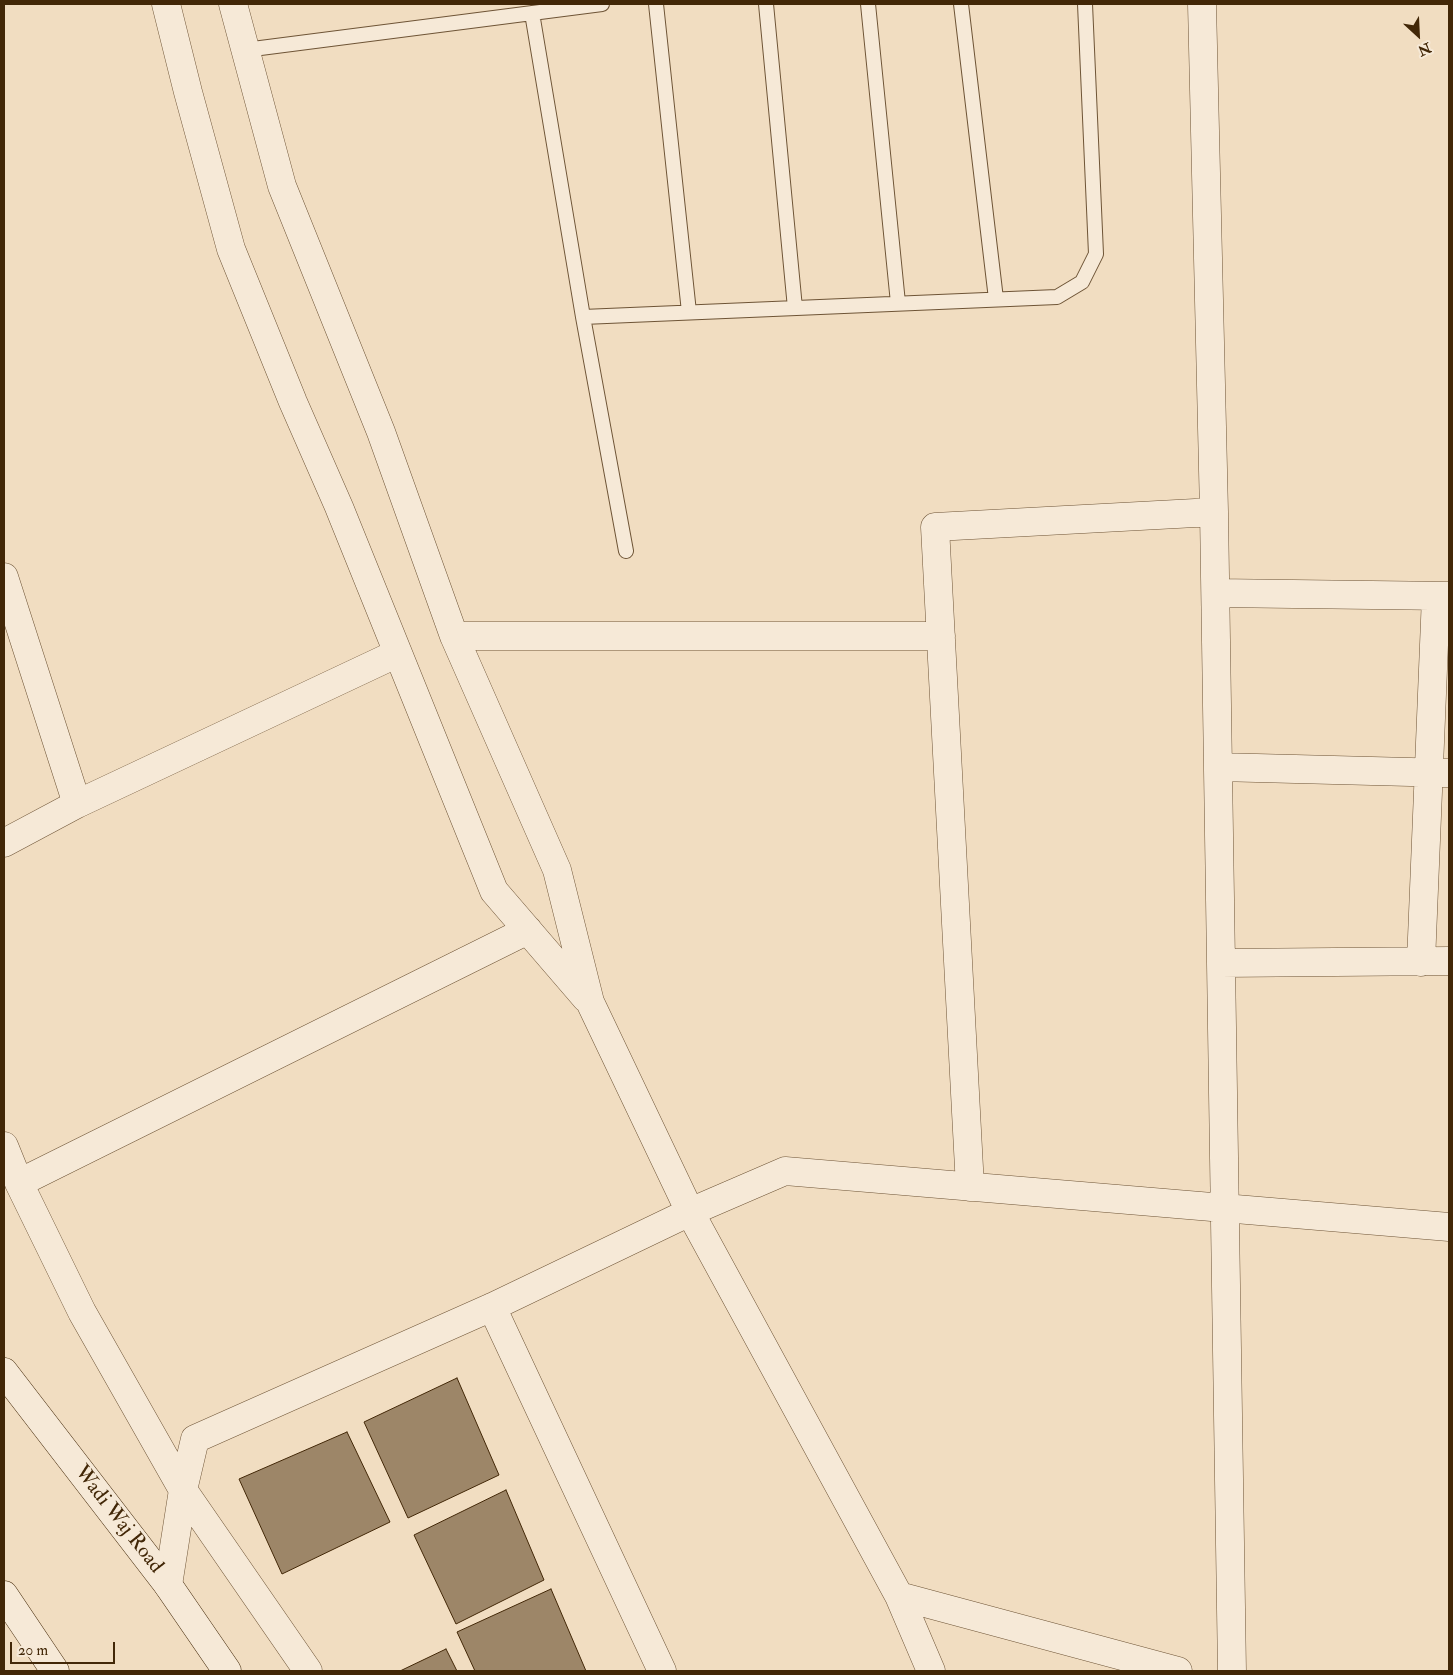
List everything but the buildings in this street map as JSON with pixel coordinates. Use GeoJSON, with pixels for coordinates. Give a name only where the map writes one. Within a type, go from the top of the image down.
{"type":"FeatureCollection","features":[{"type":"Feature","properties":{"kind":"street"},"geometry":{"type":"LineString","coordinates":[[166,4],[231,249],[293,402],[339,507],[494,891],[590,1002]]}},
{"type":"Feature","properties":{"kind":"street"},"geometry":{"type":"LineString","coordinates":[[233,4],[282,186],[381,432],[454,636],[557,870],[590,1002],[690,1212],[898,1596],[931,1671]]}},
{"type":"Feature","properties":{"kind":"street"},"geometry":{"type":"LineString","coordinates":[[1202,4],[1216,593],[1232,1671]]}},
{"type":"Feature","properties":{"kind":"street"},"geometry":{"type":"LineString","coordinates":[[970,1187],[935,527],[1214,512]]}},
{"type":"Feature","properties":{"kind":"street"},"geometry":{"type":"LineString","coordinates":[[4,577],[77,804]]}},
{"type":"Feature","properties":{"kind":"street"},"geometry":{"type":"LineString","coordinates":[[1216,593],[1443,596],[1439,773],[1420,962]]}},
{"type":"Feature","properties":{"kind":"street"},"geometry":{"type":"LineString","coordinates":[[454,636],[941,636]]}},
{"type":"Feature","properties":{"kind":"street"},"geometry":{"type":"LineString","coordinates":[[4,842],[77,804],[398,654]]}},
{"type":"Feature","properties":{"kind":"street"},"geometry":{"type":"LineString","coordinates":[[1218,767],[1439,773]]}},
{"type":"Feature","properties":{"kind":"street"},"geometry":{"type":"LineString","coordinates":[[19,1183],[528,930]]}},
{"type":"Feature","properties":{"kind":"street"},"geometry":{"type":"LineString","coordinates":[[1221,963],[1449,961]]}},
{"type":"Feature","properties":{"kind":"street"},"geometry":{"type":"LineString","coordinates":[[4,1146],[19,1183],[82,1312],[183,1490],[308,1671]]}},
{"type":"Feature","properties":{"kind":"street"},"geometry":{"type":"LineString","coordinates":[[168,1585],[183,1490],[195,1439],[492,1307],[690,1212],[785,1171],[1449,1227]]}},
{"type":"Feature","properties":{"kind":"street"},"geometry":{"type":"LineString","coordinates":[[492,1307],[662,1671]]}},
{"type":"Feature","properties":{"kind":"street","name":"Wadi Waj Road"},"geometry":{"type":"LineString","coordinates":[[4,1372],[168,1585],[227,1671]]}},
{"type":"Feature","properties":{"kind":"street"},"geometry":{"type":"LineString","coordinates":[[4,1596],[55,1671]]}},
{"type":"Feature","properties":{"kind":"street"},"geometry":{"type":"LineString","coordinates":[[898,1596],[1178,1671]]}},
{"type":"Feature","properties":{"kind":"lane"},"geometry":{"type":"LineString","coordinates":[[245,50],[602,4]]}},
{"type":"Feature","properties":{"kind":"lane"},"geometry":{"type":"LineString","coordinates":[[656,4],[689,312]]}},
{"type":"Feature","properties":{"kind":"lane"},"geometry":{"type":"LineString","coordinates":[[766,4],[795,308]]}},
{"type":"Feature","properties":{"kind":"lane"},"geometry":{"type":"LineString","coordinates":[[868,4],[898,303]]}},
{"type":"Feature","properties":{"kind":"lane"},"geometry":{"type":"LineString","coordinates":[[961,4],[996,299]]}},
{"type":"Feature","properties":{"kind":"lane"},"geometry":{"type":"LineString","coordinates":[[583,317],[1058,296],[1082,282],[1096,254],[1085,4]]}},
{"type":"Feature","properties":{"kind":"lane"},"geometry":{"type":"LineString","coordinates":[[532,13],[583,317],[626,551]]}}]}
